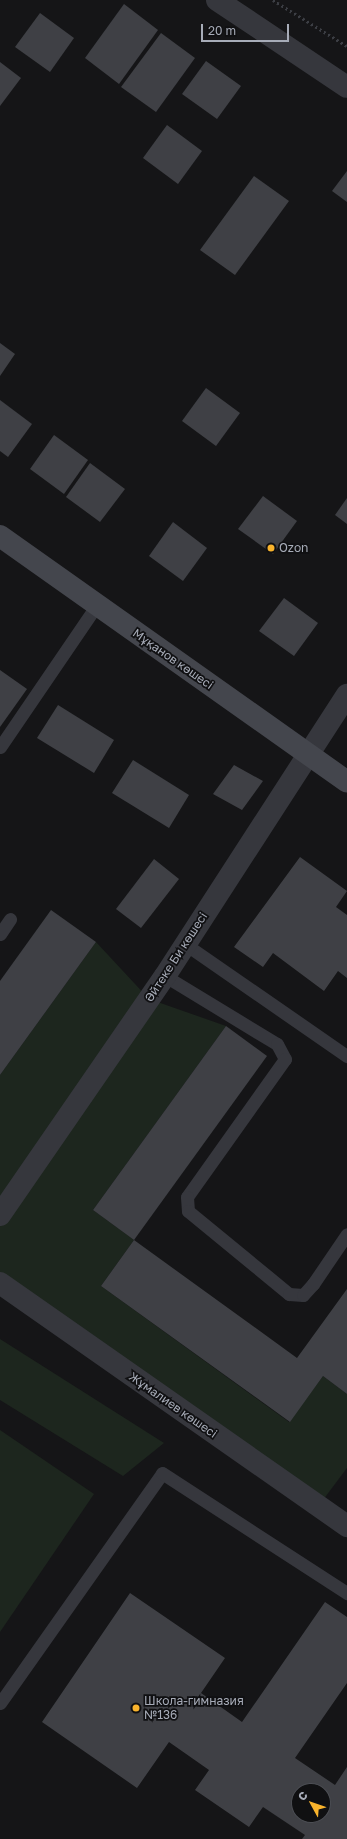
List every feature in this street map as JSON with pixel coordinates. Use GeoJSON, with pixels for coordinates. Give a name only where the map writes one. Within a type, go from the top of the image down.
{"type":"FeatureCollection","features":[{"type":"Feature","properties":{"kind":"main road","name":"Мұқанов көшесі"},"geometry":{"type":"LineString","coordinates":[[0,536],[347,782]]}},
{"type":"Feature","properties":{"kind":"street"},"geometry":{"type":"LineString","coordinates":[[217,0],[347,87]]}},
{"type":"Feature","properties":{"kind":"street","name":"Әйтеке Би көшесі"},"geometry":{"type":"LineString","coordinates":[[0,1215],[165,976],[306,754],[347,694]]}},
{"type":"Feature","properties":{"kind":"street","name":"Жұмалиев көшесі"},"geometry":{"type":"LineString","coordinates":[[0,1283],[345,1519]]}},
{"type":"Feature","properties":{"kind":"lane"},"geometry":{"type":"LineString","coordinates":[[0,747],[97,605]]}},
{"type":"Feature","properties":{"kind":"lane"},"geometry":{"type":"LineString","coordinates":[[0,934],[10,919]]}},
{"type":"Feature","properties":{"kind":"lane"},"geometry":{"type":"LineString","coordinates":[[185,944],[347,1056]]}},
{"type":"Feature","properties":{"kind":"lane"},"geometry":{"type":"LineString","coordinates":[[165,976],[277,1044],[285,1059],[187,1197],[188,1211],[289,1294],[303,1295],[313,1284],[347,1234]]}},
{"type":"Feature","properties":{"kind":"lane"},"geometry":{"type":"LineString","coordinates":[[0,1703],[162,1473],[347,1593]]}},
{"type":"Feature","properties":{"kind":"path"},"geometry":{"type":"LineString","coordinates":[[273,0],[347,46]]}},
{"type":"Feature","properties":{"kind":"shaded area"},"geometry":{"type":"Polygon","coordinates":[[[96,942],[149,999],[226,1026],[93,1210],[134,1240],[101,1286],[289,1422],[323,1376],[347,1394],[347,1468],[323,1500],[0,1282],[0,1075],[96,942]]]}},
{"type":"Feature","properties":{"kind":"shaded area"},"geometry":{"type":"Polygon","coordinates":[[[0,1339],[164,1443],[123,1476],[0,1400],[0,1339]]]}},
{"type":"Feature","properties":{"kind":"shaded area"},"geometry":{"type":"Polygon","coordinates":[[[0,1430],[94,1494],[0,1632],[0,1430]]]}},
{"type":"Feature","properties":{"kind":"building"},"geometry":{"type":"Polygon","coordinates":[[[124,4],[158,30],[119,84],[85,58],[124,4]]]}},
{"type":"Feature","properties":{"kind":"building"},"geometry":{"type":"Polygon","coordinates":[[[40,13],[74,38],[50,72],[15,47],[40,13]]]}},
{"type":"Feature","properties":{"kind":"building"},"geometry":{"type":"Polygon","coordinates":[[[161,33],[195,58],[156,112],[121,87],[161,33]]]}},
{"type":"Feature","properties":{"kind":"building"},"geometry":{"type":"Polygon","coordinates":[[[206,61],[241,86],[217,119],[182,94],[206,61]]]}},
{"type":"Feature","properties":{"kind":"building"},"geometry":{"type":"Polygon","coordinates":[[[0,62],[21,78],[0,106],[0,62]]]}},
{"type":"Feature","properties":{"kind":"building"},"geometry":{"type":"Polygon","coordinates":[[[167,125],[202,151],[178,184],[143,158],[167,125]]]}},
{"type":"Feature","properties":{"kind":"building"},"geometry":{"type":"Polygon","coordinates":[[[347,171],[347,202],[332,191],[347,171]]]}},
{"type":"Feature","properties":{"kind":"building"},"geometry":{"type":"Polygon","coordinates":[[[254,176],[289,201],[235,275],[200,250],[254,176]]]}},
{"type":"Feature","properties":{"kind":"building"},"geometry":{"type":"Polygon","coordinates":[[[0,343],[15,354],[0,376],[0,343]]]}},
{"type":"Feature","properties":{"kind":"building"},"geometry":{"type":"Polygon","coordinates":[[[206,388],[240,413],[216,446],[182,421],[206,388]]]}},
{"type":"Feature","properties":{"kind":"building"},"geometry":{"type":"Polygon","coordinates":[[[0,400],[32,424],[8,457],[0,451],[0,400]]]}},
{"type":"Feature","properties":{"kind":"building"},"geometry":{"type":"Polygon","coordinates":[[[54,435],[88,460],[64,494],[30,469],[54,435]]]}},
{"type":"Feature","properties":{"kind":"building"},"geometry":{"type":"Polygon","coordinates":[[[90,463],[125,489],[100,522],[66,497],[90,463]]]}},
{"type":"Feature","properties":{"kind":"building"},"geometry":{"type":"Polygon","coordinates":[[[263,496],[297,521],[273,554],[238,529],[263,496]]]}},
{"type":"Feature","properties":{"kind":"building"},"geometry":{"type":"Polygon","coordinates":[[[347,498],[347,524],[335,515],[347,498]]]}},
{"type":"Feature","properties":{"kind":"building"},"geometry":{"type":"Polygon","coordinates":[[[173,522],[207,548],[183,581],[149,556],[173,522]]]}},
{"type":"Feature","properties":{"kind":"building"},"geometry":{"type":"Polygon","coordinates":[[[284,598],[318,623],[294,656],[259,631],[284,598]]]}},
{"type":"Feature","properties":{"kind":"building"},"geometry":{"type":"Polygon","coordinates":[[[0,670],[27,689],[0,727],[0,670]]]}},
{"type":"Feature","properties":{"kind":"building"},"geometry":{"type":"Polygon","coordinates":[[[58,705],[114,740],[94,773],[37,738],[58,705]]]}},
{"type":"Feature","properties":{"kind":"building"},"geometry":{"type":"Polygon","coordinates":[[[133,760],[189,795],[169,828],[112,793],[133,760]]]}},
{"type":"Feature","properties":{"kind":"building"},"geometry":{"type":"Polygon","coordinates":[[[234,765],[263,781],[242,810],[213,794],[234,765]]]}},
{"type":"Feature","properties":{"kind":"building"},"geometry":{"type":"Polygon","coordinates":[[[300,857],[347,891],[336,907],[347,915],[347,978],[338,971],[324,991],[273,953],[263,967],[234,947],[300,857]]]}},
{"type":"Feature","properties":{"kind":"building"},"geometry":{"type":"Polygon","coordinates":[[[154,859],[179,879],[141,928],[116,909],[154,859]]]}},
{"type":"Feature","properties":{"kind":"building"},"geometry":{"type":"Polygon","coordinates":[[[51,910],[96,942],[0,1075],[0,981],[51,910]]]}},
{"type":"Feature","properties":{"kind":"building"},"geometry":{"type":"Polygon","coordinates":[[[226,1026],[267,1056],[134,1240],[93,1210],[226,1026]]]}},
{"type":"Feature","properties":{"kind":"building"},"geometry":{"type":"Polygon","coordinates":[[[134,1240],[297,1358],[347,1289],[347,1394],[323,1376],[290,1422],[101,1286],[134,1240]]]}},
{"type":"Feature","properties":{"kind":"building","name":"Школа-гимназия №136"},"geometry":{"type":"Polygon","coordinates":[[[130,1593],[225,1658],[201,1693],[242,1722],[325,1602],[347,1617],[347,1683],[295,1758],[335,1785],[347,1767],[347,1839],[302,1839],[305,1835],[263,1807],[249,1827],[195,1790],[209,1770],[169,1742],[137,1788],[42,1722],[130,1593]]]}},
{"type":"Feature","properties":{"kind":"place","name":"Ozon"},"geometry":{"type":"Point","coordinates":[271,548]}},
{"type":"Feature","properties":{"kind":"place","name":"Школа-гимназия №136"},"geometry":{"type":"Point","coordinates":[136,1708]}}]}
